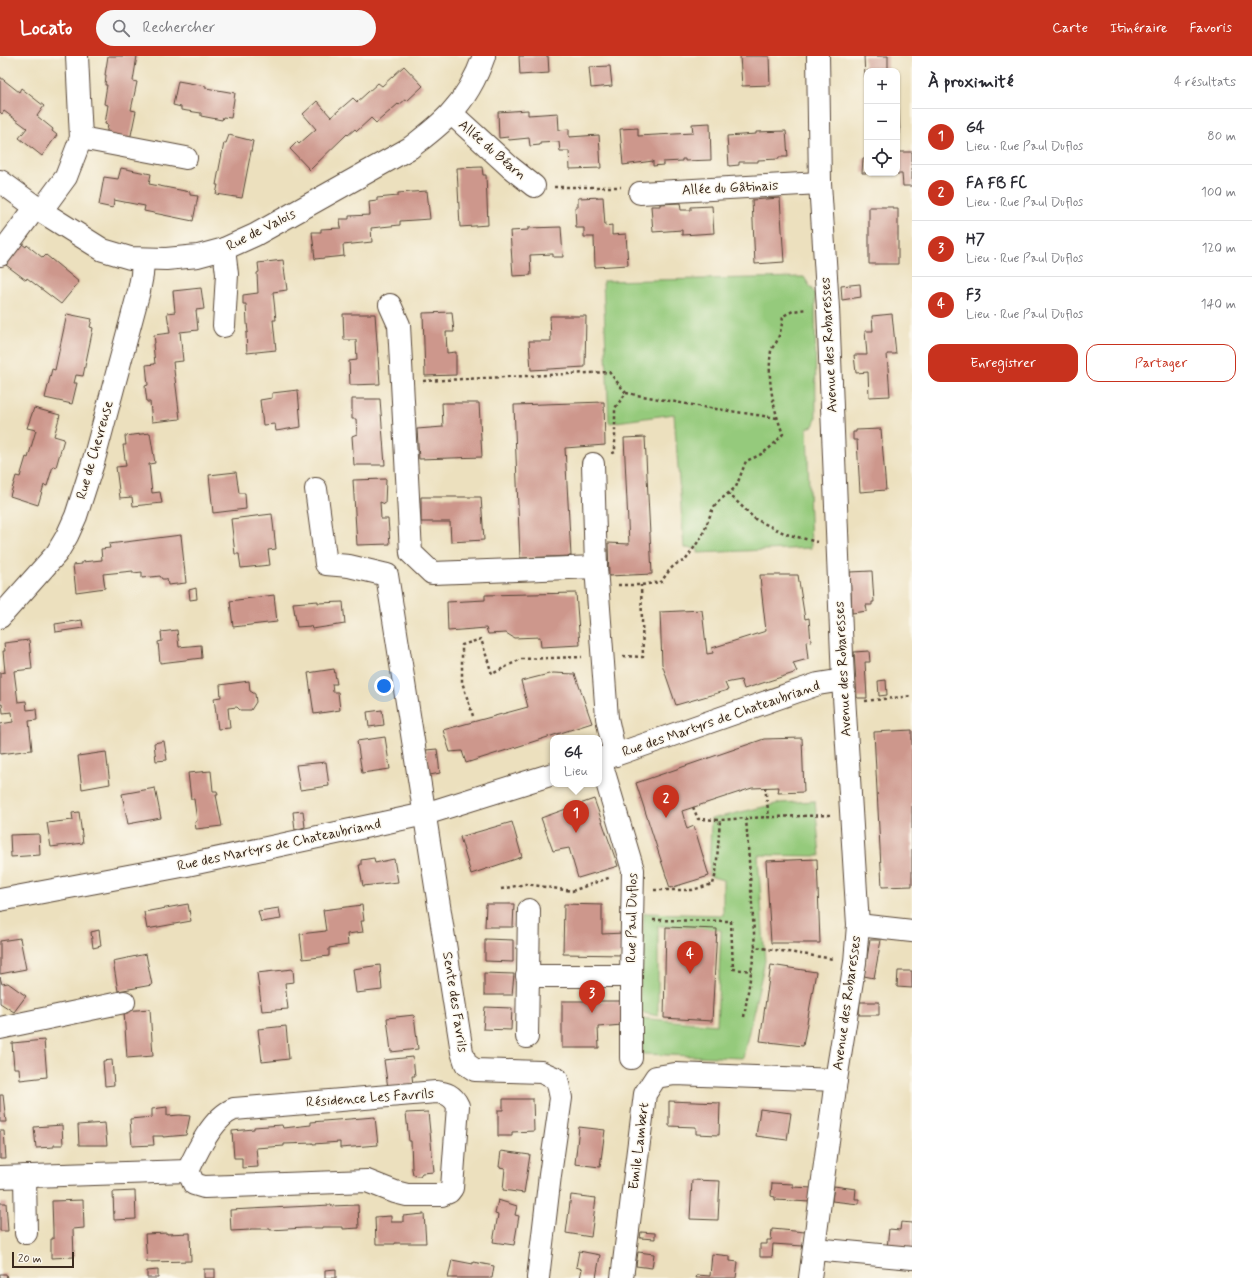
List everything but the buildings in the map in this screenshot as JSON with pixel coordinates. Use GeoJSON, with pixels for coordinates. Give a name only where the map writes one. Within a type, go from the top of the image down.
{"type":"FeatureCollection","features":[{"type":"Feature","properties":{"kind":"street"},"geometry":{"type":"LineString","coordinates":[[0,255],[66,177],[81,138],[77,56]]}},
{"type":"Feature","properties":{"kind":"street","name":"Rue de Valois"},"geometry":{"type":"LineString","coordinates":[[0,181],[39,209],[103,250],[119,256],[143,259],[166,259],[198,256],[224,249],[255,235],[410,148],[433,130],[451,113],[472,82],[484,56]]}},
{"type":"Feature","properties":{"kind":"street","name":"Avenue des Robaresses"},"geometry":{"type":"LineString","coordinates":[[810,1278],[836,1080],[855,962],[858,925],[850,815],[843,680],[828,308],[820,183],[818,56]]}},
{"type":"Feature","properties":{"kind":"street","name":"Allée du Béarn"},"geometry":{"type":"LineString","coordinates":[[451,113],[510,167],[534,186]]}},
{"type":"Feature","properties":{"kind":"street"},"geometry":{"type":"LineString","coordinates":[[81,138],[186,158]]}},
{"type":"Feature","properties":{"kind":"street","name":"Allée du Gâtinais"},"geometry":{"type":"LineString","coordinates":[[640,193],[820,183]]}},
{"type":"Feature","properties":{"kind":"street"},"geometry":{"type":"LineString","coordinates":[[224,249],[227,274],[224,326]]}},
{"type":"Feature","properties":{"kind":"street","name":"Rue de Chevreuse"},"geometry":{"type":"LineString","coordinates":[[0,617],[58,552],[76,516],[93,463],[139,290],[143,259]]}},
{"type":"Feature","properties":{"kind":"street"},"geometry":{"type":"LineString","coordinates":[[390,305],[399,325],[411,553],[432,573],[597,576]]}},
{"type":"Feature","properties":{"kind":"street","name":"Rue Paul Duflos"},"geometry":{"type":"LineString","coordinates":[[593,464],[597,576],[607,718],[605,758],[633,880],[631,1058]]}},
{"type":"Feature","properties":{"kind":"street"},"geometry":{"type":"LineString","coordinates":[[316,489],[326,564],[349,566],[387,575],[425,814]]}},
{"type":"Feature","properties":{"kind":"street","name":"Rue des Martyrs de Chateaubriand"},"geometry":{"type":"LineString","coordinates":[[605,758],[818,684],[843,680]]}},
{"type":"Feature","properties":{"kind":"street","name":"Rue des Martyrs de Chateaubriand"},"geometry":{"type":"LineString","coordinates":[[0,900],[187,865],[425,814],[550,775]]}},
{"type":"Feature","properties":{"kind":"street","name":"Sente des Favrils"},"geometry":{"type":"LineString","coordinates":[[425,814],[462,1052],[466,1064],[475,1070],[542,1072],[557,1079],[561,1098],[538,1278]]}},
{"type":"Feature","properties":{"kind":"street"},"geometry":{"type":"LineString","coordinates":[[527,1037],[529,910]]}},
{"type":"Feature","properties":{"kind":"street"},"geometry":{"type":"LineString","coordinates":[[858,925],[912,931]]}},
{"type":"Feature","properties":{"kind":"street"},"geometry":{"type":"LineString","coordinates":[[527,976],[631,976]]}},
{"type":"Feature","properties":{"kind":"street"},"geometry":{"type":"LineString","coordinates":[[0,1028],[124,1002]]}},
{"type":"Feature","properties":{"kind":"street","name":"Emile Lambert"},"geometry":{"type":"LineString","coordinates":[[622,1278],[645,1094],[656,1078],[675,1074],[836,1080]]}},
{"type":"Feature","properties":{"kind":"street","name":"Résidence Les Favrils"},"geometry":{"type":"LineString","coordinates":[[436,1092],[444,1093],[450,1096],[455,1100],[458,1106],[452,1188],[442,1195],[407,1195],[367,1181],[204,1187],[194,1184],[188,1171],[195,1156],[215,1125],[226,1112],[234,1109],[436,1092]]}},
{"type":"Feature","properties":{"kind":"street"},"geometry":{"type":"LineString","coordinates":[[0,1177],[188,1171]]}},
{"type":"Feature","properties":{"kind":"street"},"geometry":{"type":"LineString","coordinates":[[25,1176],[26,1233]]}},
{"type":"Feature","properties":{"kind":"street"},"geometry":{"type":"LineString","coordinates":[[814,1249],[912,1258]]}},
{"type":"Feature","properties":{"kind":"path"},"geometry":{"type":"LineString","coordinates":[[534,186],[629,187],[640,193]]}},
{"type":"Feature","properties":{"kind":"path"},"geometry":{"type":"LineString","coordinates":[[597,576],[640,585],[661,582],[669,570],[680,561],[684,561],[702,536],[713,508],[736,487],[746,462],[772,448],[783,434],[771,394],[770,370],[772,349],[782,328],[783,316],[793,311],[828,308]]}},
{"type":"Feature","properties":{"kind":"path"},"geometry":{"type":"LineString","coordinates":[[402,382],[609,372],[626,393],[703,407],[777,418]]}},
{"type":"Feature","properties":{"kind":"path"},"geometry":{"type":"LineString","coordinates":[[593,464],[615,452],[615,408],[626,393]]}},
{"type":"Feature","properties":{"kind":"path"},"geometry":{"type":"LineString","coordinates":[[728,493],[755,519],[786,534],[837,548]]}},
{"type":"Feature","properties":{"kind":"path"},"geometry":{"type":"LineString","coordinates":[[473,716],[462,682],[462,645],[481,639],[492,674],[521,659],[603,656],[643,657],[640,585]]}},
{"type":"Feature","properties":{"kind":"path"},"geometry":{"type":"LineString","coordinates":[[863,701],[912,696]]}},
{"type":"Feature","properties":{"kind":"path"},"geometry":{"type":"LineString","coordinates":[[765,787],[770,817]]}},
{"type":"Feature","properties":{"kind":"path"},"geometry":{"type":"LineString","coordinates":[[693,807],[698,819],[720,820],[850,815]]}},
{"type":"Feature","properties":{"kind":"path"},"geometry":{"type":"LineString","coordinates":[[744,1017],[755,947],[746,818]]}},
{"type":"Feature","properties":{"kind":"path"},"geometry":{"type":"LineString","coordinates":[[501,888],[526,884],[572,891],[633,880],[692,890],[713,884],[716,873],[720,820]]}},
{"type":"Feature","properties":{"kind":"path"},"geometry":{"type":"LineString","coordinates":[[632,920],[731,921],[733,969],[752,971]]}},
{"type":"Feature","properties":{"kind":"path"},"geometry":{"type":"LineString","coordinates":[[755,947],[855,962]]}},
{"type":"Feature","properties":{"kind":"green space"},"geometry":{"type":"Polygon","coordinates":[[[804,277],[815,294],[816,419],[813,426],[807,428],[811,548],[698,553],[698,549],[684,548],[674,414],[609,423],[603,281],[804,277]]]}},
{"type":"Feature","properties":{"kind":"green space"},"geometry":{"type":"Polygon","coordinates":[[[815,801],[820,856],[758,855],[765,961],[743,1058],[643,1054],[639,1018],[717,1025],[721,930],[658,926],[658,1016],[639,1012],[644,913],[723,915],[723,880],[709,876],[711,819],[780,803],[815,801]]]}},
{"type":"Feature","properties":{"kind":"place","name":"FA FB FC"},"geometry":{"type":"Point","coordinates":[666,818]}},
{"type":"Feature","properties":{"kind":"place","name":"G4"},"geometry":{"type":"Point","coordinates":[576,833]}},
{"type":"Feature","properties":{"kind":"place","name":"F3"},"geometry":{"type":"Point","coordinates":[690,974]}},
{"type":"Feature","properties":{"kind":"place","name":"H7"},"geometry":{"type":"Point","coordinates":[592,1013]}}]}
